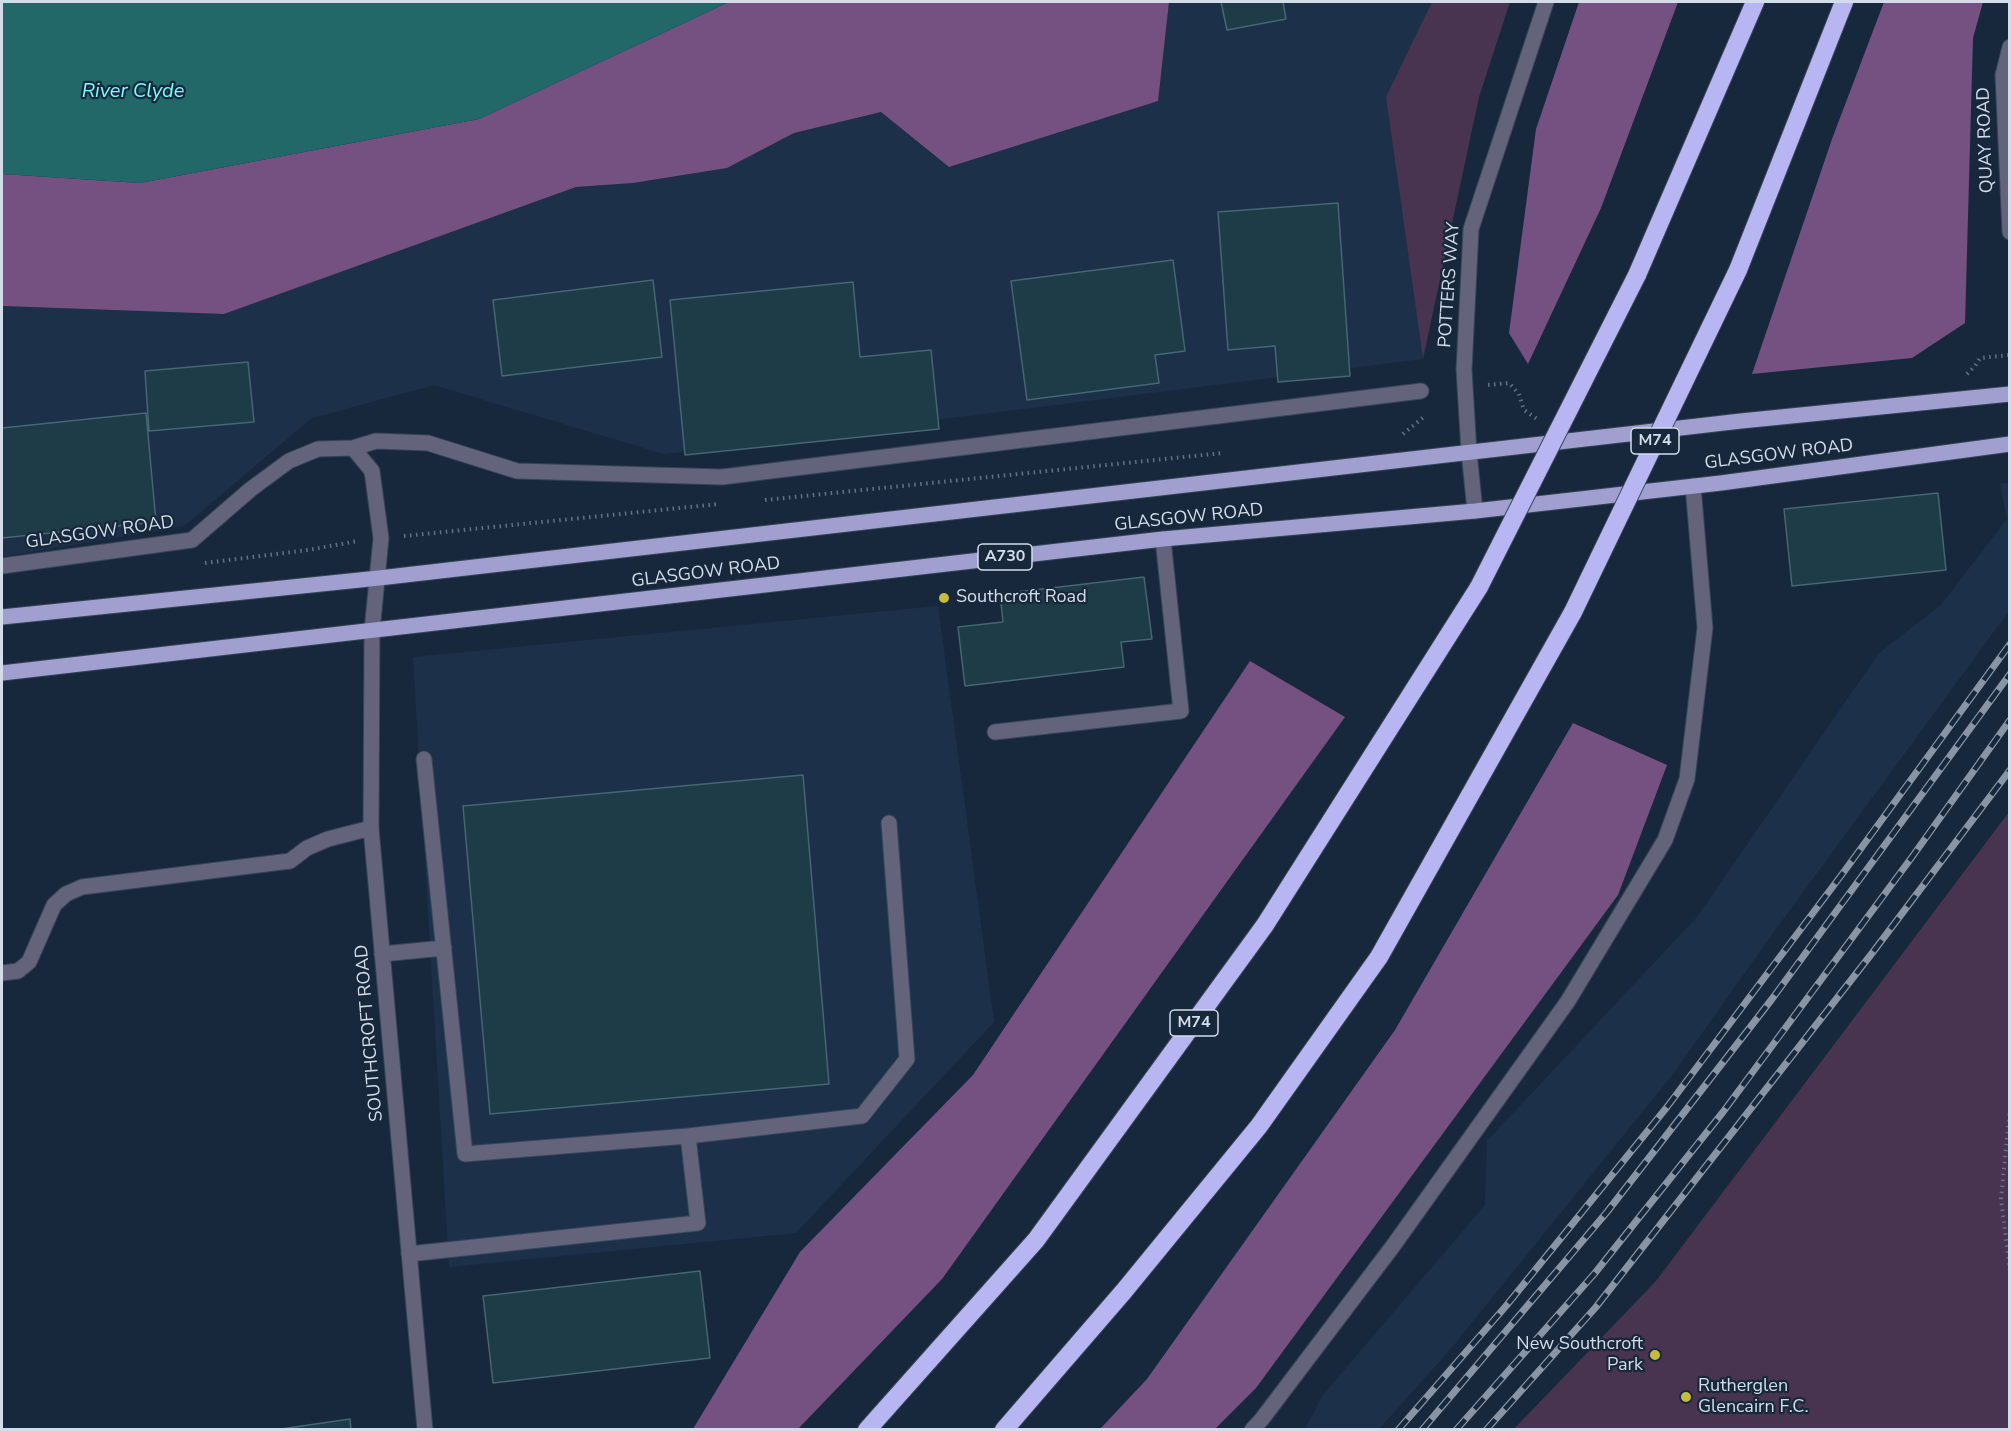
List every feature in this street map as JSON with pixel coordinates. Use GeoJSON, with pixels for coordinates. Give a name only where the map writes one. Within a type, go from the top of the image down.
{"type":"FeatureCollection","features":[{"type":"Feature","properties":{"kind":"highway","name":"M74"},"geometry":{"type":"LineString","coordinates":[[867,1430],[1036,1240],[1251,944],[1479,587],[1637,274],[1755,2]]}},
{"type":"Feature","properties":{"kind":"highway","name":"M74"},"geometry":{"type":"LineString","coordinates":[[1004,1430],[1124,1291],[1259,1126],[1379,957],[1573,612],[1738,270],[1844,2]]}},
{"type":"Feature","properties":{"kind":"main road","name":"GLASGOW ROAD"},"geometry":{"type":"LineString","coordinates":[[2,617],[379,578],[1741,421],[2010,394]]}},
{"type":"Feature","properties":{"kind":"main road","name":"GLASGOW ROAD"},"geometry":{"type":"LineString","coordinates":[[2,673],[1163,539],[1475,511],[1693,486],[2010,444]]}},
{"type":"Feature","properties":{"kind":"street","name":"POTTERS WAY"},"geometry":{"type":"LineString","coordinates":[[1475,511],[1464,387],[1471,229],[1546,2]]}},
{"type":"Feature","properties":{"kind":"street","name":"QUAY ROAD"},"geometry":{"type":"LineString","coordinates":[[2010,47],[2003,75],[2010,232]]}},
{"type":"Feature","properties":{"kind":"street","name":"GLASGOW ROAD"},"geometry":{"type":"LineString","coordinates":[[2,566],[192,540],[251,489],[288,461],[318,449],[353,448],[376,441],[428,443],[517,471],[722,477],[1421,391]]}},
{"type":"Feature","properties":{"kind":"street"},"geometry":{"type":"LineString","coordinates":[[353,448],[372,471],[381,538],[379,578],[372,631]]}},
{"type":"Feature","properties":{"kind":"street"},"geometry":{"type":"LineString","coordinates":[[1251,1430],[1262,1419],[1393,1246],[1568,1001],[1665,840],[1687,779],[1705,628],[1693,486]]}},
{"type":"Feature","properties":{"kind":"street"},"geometry":{"type":"LineString","coordinates":[[995,732],[1181,711],[1163,539]]}},
{"type":"Feature","properties":{"kind":"street","name":"SOUTHCROFT ROAD"},"geometry":{"type":"LineString","coordinates":[[372,631],[370,828],[425,1430]]}},
{"type":"Feature","properties":{"kind":"street"},"geometry":{"type":"LineString","coordinates":[[424,759],[465,1154],[688,1136],[862,1116],[907,1059],[889,823]]}},
{"type":"Feature","properties":{"kind":"street"},"geometry":{"type":"LineString","coordinates":[[2,973],[18,971],[29,962],[54,905],[66,894],[82,887],[290,861],[307,848],[328,839],[370,828]]}},
{"type":"Feature","properties":{"kind":"street"},"geometry":{"type":"LineString","coordinates":[[382,954],[444,948]]}},
{"type":"Feature","properties":{"kind":"street"},"geometry":{"type":"LineString","coordinates":[[409,1254],[698,1223],[688,1136]]}},
{"type":"Feature","properties":{"kind":"path"},"geometry":{"type":"LineString","coordinates":[[1965,375],[1980,358],[2010,355]]}},
{"type":"Feature","properties":{"kind":"path"},"geometry":{"type":"LineString","coordinates":[[1464,387],[1509,383],[1518,394],[1524,410],[1538,420]]}},
{"type":"Feature","properties":{"kind":"path"},"geometry":{"type":"LineString","coordinates":[[1398,438],[1429,412]]}},
{"type":"Feature","properties":{"kind":"path"},"geometry":{"type":"LineString","coordinates":[[762,500],[1226,453]]}},
{"type":"Feature","properties":{"kind":"path"},"geometry":{"type":"LineString","coordinates":[[202,564],[381,538],[727,503]]}},
{"type":"Feature","properties":{"kind":"path"},"geometry":{"type":"LineString","coordinates":[[2010,1108],[2001,1199],[2010,1270]]}},
{"type":"Feature","properties":{"kind":"shaded area"},"geometry":{"type":"Polygon","coordinates":[[[729,2],[1169,2],[1158,101],[949,167],[881,112],[794,133],[727,168],[633,183],[576,187],[224,314],[2,306],[2,174],[140,183],[479,119],[729,2]]]}},
{"type":"Feature","properties":{"kind":"shaded area"},"geometry":{"type":"Polygon","coordinates":[[[1169,2],[1489,2],[1386,97],[1423,359],[664,454],[434,385],[312,418],[184,526],[2,557],[2,306],[224,314],[576,187],[633,183],[727,168],[793,133],[881,112],[949,167],[1157,101],[1169,2]]]}},
{"type":"Feature","properties":{"kind":"shaded area"},"geometry":{"type":"Polygon","coordinates":[[[1432,2],[1510,2],[1479,97],[1423,359],[1386,97],[1432,2]]]}},
{"type":"Feature","properties":{"kind":"shaded area"},"geometry":{"type":"Polygon","coordinates":[[[1579,2],[1678,2],[1601,208],[1528,364],[1509,333],[1536,129],[1579,2]]]}},
{"type":"Feature","properties":{"kind":"shaded area"},"geometry":{"type":"Polygon","coordinates":[[[1884,2],[1983,2],[1973,38],[1965,323],[1912,358],[1752,374],[1832,139],[1884,2]]]}},
{"type":"Feature","properties":{"kind":"shaded area"},"geometry":{"type":"Polygon","coordinates":[[[2009,483],[2009,611],[1768,940],[1673,1074],[1449,1351],[1379,1429],[1305,1429],[1323,1395],[1485,1205],[1487,1141],[1697,917],[1879,653],[1941,605],[2007,519],[2000,484],[2009,483]]]}},
{"type":"Feature","properties":{"kind":"shaded area"},"geometry":{"type":"Polygon","coordinates":[[[938,606],[994,1022],[796,1233],[449,1267],[413,657],[938,606]]]}},
{"type":"Feature","properties":{"kind":"shaded area"},"geometry":{"type":"Polygon","coordinates":[[[1250,661],[1345,717],[942,1279],[798,1429],[693,1429],[800,1252],[973,1075],[1250,661]]]}},
{"type":"Feature","properties":{"kind":"shaded area"},"geometry":{"type":"Polygon","coordinates":[[[1573,723],[1667,765],[1618,895],[1256,1388],[1215,1429],[1100,1429],[1147,1379],[1395,1030],[1573,723]]]}},
{"type":"Feature","properties":{"kind":"shaded area"},"geometry":{"type":"Polygon","coordinates":[[[2009,812],[2009,1429],[1514,1429],[1656,1281],[2009,812]]]}},
{"type":"Feature","properties":{"kind":"water","name":"River Clyde"},"geometry":{"type":"Polygon","coordinates":[[[2,2],[729,2],[479,119],[140,183],[2,174],[2,2]]]}},
{"type":"Feature","properties":{"kind":"building"},"geometry":{"type":"Polygon","coordinates":[[[1221,2],[1283,2],[1286,19],[1227,30],[1221,2]]]}},
{"type":"Feature","properties":{"kind":"building"},"geometry":{"type":"Polygon","coordinates":[[[1338,203],[1350,376],[1278,382],[1275,346],[1228,350],[1218,212],[1338,203]]]}},
{"type":"Feature","properties":{"kind":"building"},"geometry":{"type":"Polygon","coordinates":[[[1173,260],[1185,351],[1155,355],[1159,383],[1027,400],[1011,281],[1173,260]]]}},
{"type":"Feature","properties":{"kind":"building"},"geometry":{"type":"Polygon","coordinates":[[[653,280],[662,357],[502,376],[493,300],[653,280]]]}},
{"type":"Feature","properties":{"kind":"building"},"geometry":{"type":"Polygon","coordinates":[[[853,282],[860,357],[931,350],[939,429],[685,455],[670,300],[853,282]]]}},
{"type":"Feature","properties":{"kind":"building"},"geometry":{"type":"Polygon","coordinates":[[[248,362],[254,422],[149,431],[145,371],[248,362]]]}},
{"type":"Feature","properties":{"kind":"building"},"geometry":{"type":"Polygon","coordinates":[[[146,413],[156,522],[2,538],[2,428],[146,413]]]}},
{"type":"Feature","properties":{"kind":"building"},"geometry":{"type":"Polygon","coordinates":[[[1938,493],[1946,570],[1792,586],[1784,509],[1938,493]]]}},
{"type":"Feature","properties":{"kind":"building"},"geometry":{"type":"Polygon","coordinates":[[[1144,577],[1152,639],[1121,642],[1124,667],[965,686],[958,627],[1003,622],[1000,594],[1144,577]]]}},
{"type":"Feature","properties":{"kind":"building"},"geometry":{"type":"Polygon","coordinates":[[[803,775],[829,1084],[490,1114],[463,806],[803,775]]]}},
{"type":"Feature","properties":{"kind":"building"},"geometry":{"type":"Polygon","coordinates":[[[700,1271],[710,1358],[493,1383],[483,1296],[700,1271]]]}},
{"type":"Feature","properties":{"kind":"building"},"geometry":{"type":"Polygon","coordinates":[[[350,1419],[351,1430],[274,1430],[350,1419]]]}},
{"type":"Feature","properties":{"kind":"railway"},"geometry":{"type":"LineString","coordinates":[[1398,1430],[1506,1306],[1667,1107],[1843,873],[2010,644]]}},
{"type":"Feature","properties":{"kind":"railway"},"geometry":{"type":"LineString","coordinates":[[1422,1430],[1607,1212],[1772,999],[2010,674]]}},
{"type":"Feature","properties":{"kind":"railway"},"geometry":{"type":"LineString","coordinates":[[1456,1430],[1595,1273],[1723,1112],[1912,857],[2010,720]]}},
{"type":"Feature","properties":{"kind":"railway"},"geometry":{"type":"LineString","coordinates":[[1486,1430],[1596,1307],[1873,952],[2010,770]]}},
{"type":"Feature","properties":{"kind":"place","name":"Southcroft Road"},"geometry":{"type":"Point","coordinates":[944,598]}},
{"type":"Feature","properties":{"kind":"place","name":"New Southcroft Park"},"geometry":{"type":"Point","coordinates":[1655,1355]}},
{"type":"Feature","properties":{"kind":"place","name":"Rutherglen Glencairn F.C."},"geometry":{"type":"Point","coordinates":[1686,1397]}}]}
